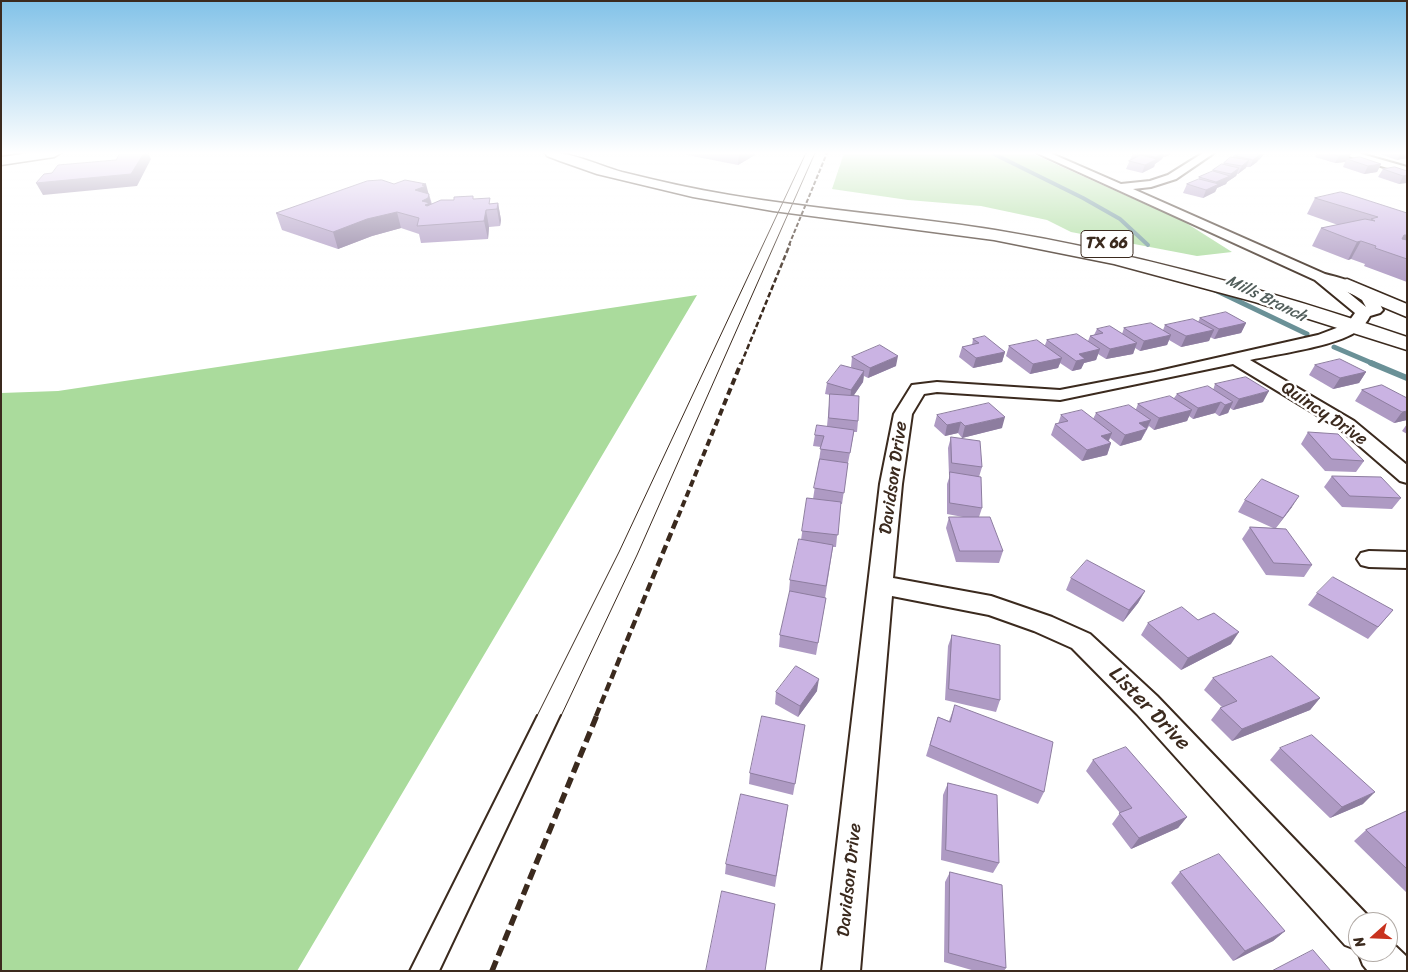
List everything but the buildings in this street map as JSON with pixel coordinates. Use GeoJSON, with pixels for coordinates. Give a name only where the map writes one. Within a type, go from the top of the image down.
{"type":"FeatureCollection","features":[{"type":"Feature","properties":{"kind":"main road","name":"TX 66"},"geometry":{"type":"LineString","coordinates":[[721,198],[977,232],[1076,250],[1187,276],[1270,299],[1359,319],[1407,326]]}},
{"type":"Feature","properties":{"kind":"main road","name":"TX 66"},"geometry":{"type":"LineString","coordinates":[[784,198],[945,216],[1087,240],[1209,269],[1359,319],[1407,344]]}},
{"type":"Feature","properties":{"kind":"main road"},"geometry":{"type":"LineString","coordinates":[[1347,285],[1407,311]]}},
{"type":"Feature","properties":{"kind":"street"},"geometry":{"type":"LineString","coordinates":[[1144,198],[1320,277],[1347,285],[1367,296],[1374,305],[1375,310],[1359,319],[1320,277]]}},
{"type":"Feature","properties":{"kind":"street","name":"Davidson Drive"},"geometry":{"type":"LineString","coordinates":[[841,971],[891,484],[903,414],[918,389],[937,386],[1060,394],[1154,377],[1344,332],[1359,319]]}},
{"type":"Feature","properties":{"kind":"street","name":"Quincy Drive"},"geometry":{"type":"LineString","coordinates":[[1236,359],[1347,425],[1407,476]]}},
{"type":"Feature","properties":{"kind":"street"},"geometry":{"type":"LineString","coordinates":[[1369,559],[1407,560]]}},
{"type":"Feature","properties":{"kind":"street","name":"Lister Drive"},"geometry":{"type":"LineString","coordinates":[[880,585],[991,606],[1043,624],[1081,641],[1147,705],[1348,921]]}},
{"type":"Feature","properties":{"kind":"green space"},"geometry":{"type":"Polygon","coordinates":[[[897,198],[1132,198],[1183,221],[1232,252],[1197,256],[1071,232],[1047,220],[981,206],[897,198]]]}},
{"type":"Feature","properties":{"kind":"green space"},"geometry":{"type":"Polygon","coordinates":[[[697,295],[297,971],[1,971],[1,393],[58,391],[697,295]]]}},
{"type":"Feature","properties":{"kind":"waterway","name":"Mills Branch"},"geometry":{"type":"LineString","coordinates":[[1084,198],[1120,219],[1148,245]]}},
{"type":"Feature","properties":{"kind":"waterway","name":"Mills Branch"},"geometry":{"type":"LineString","coordinates":[[1215,290],[1307,334]]}},
{"type":"Feature","properties":{"kind":"waterway","name":"Mills Branch"},"geometry":{"type":"LineString","coordinates":[[1334,347],[1374,364]]}},
{"type":"Feature","properties":{"kind":"waterway","name":"Mills Branch"},"geometry":{"type":"LineString","coordinates":[[1371,363],[1407,378]]}},
{"type":"Feature","properties":{"kind":"tram line"},"geometry":{"type":"LineString","coordinates":[[537,716],[619,552],[785,198]]}},
{"type":"Feature","properties":{"kind":"tram line"},"geometry":{"type":"LineString","coordinates":[[561,716],[637,555],[795,198]]}},
{"type":"Feature","properties":{"kind":"tram line"},"geometry":{"type":"LineString","coordinates":[[409,971],[537,715]]}},
{"type":"Feature","properties":{"kind":"tram line"},"geometry":{"type":"LineString","coordinates":[[440,971],[561,715]]}},
{"type":"Feature","properties":{"kind":"railway"},"geometry":{"type":"LineString","coordinates":[[789,245],[808,198]]}},
{"type":"Feature","properties":{"kind":"railway"},"geometry":{"type":"LineString","coordinates":[[741,364],[790,244]]}},
{"type":"Feature","properties":{"kind":"railway"},"geometry":{"type":"LineString","coordinates":[[678,517],[741,363]]}},
{"type":"Feature","properties":{"kind":"railway"},"geometry":{"type":"LineString","coordinates":[[596,716],[678,516]]}},
{"type":"Feature","properties":{"kind":"railway"},"geometry":{"type":"LineString","coordinates":[[492,971],[597,715]]}}]}
